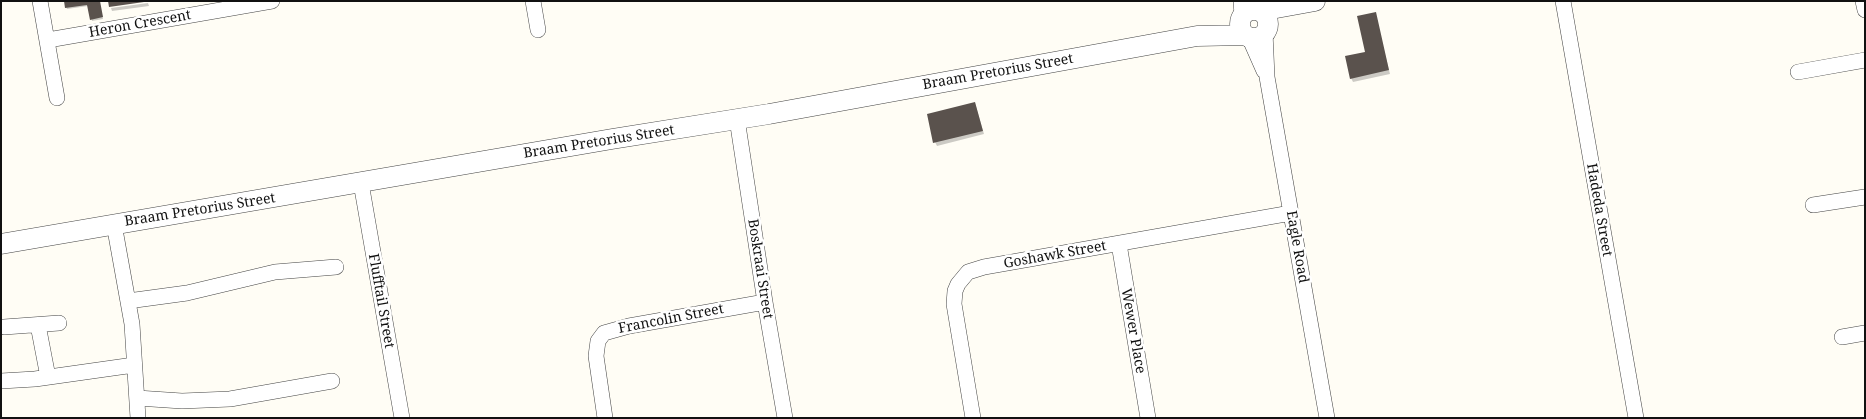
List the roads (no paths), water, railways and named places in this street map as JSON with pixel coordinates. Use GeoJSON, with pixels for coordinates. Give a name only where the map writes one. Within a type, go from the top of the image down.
{"type":"FeatureCollection","features":[{"type":"Feature","properties":{"kind":"street"},"geometry":{"type":"LineString","coordinates":[[40,1],[57,98]]}},
{"type":"Feature","properties":{"kind":"street","name":"Heron Crescent"},"geometry":{"type":"LineString","coordinates":[[48,40],[272,1]]}},
{"type":"Feature","properties":{"kind":"street"},"geometry":{"type":"LineString","coordinates":[[533,1],[538,30]]}},
{"type":"Feature","properties":{"kind":"street","name":"Hadeda Street"},"geometry":{"type":"LineString","coordinates":[[1563,1],[1636,418]]}},
{"type":"Feature","properties":{"kind":"street"},"geometry":{"type":"LineString","coordinates":[[1863,1],[1865,10]]}},
{"type":"Feature","properties":{"kind":"street","name":"Braam Pretorius Street"},"geometry":{"type":"LineString","coordinates":[[1,244],[737,119],[1197,36],[1309,3]]}},
{"type":"Feature","properties":{"kind":"street","name":"Eagle Road"},"geometry":{"type":"LineString","coordinates":[[1252,19],[1267,77],[1327,418]]}},
{"type":"Feature","properties":{"kind":"street"},"geometry":{"type":"LineString","coordinates":[[1798,72],[1865,60]]}},
{"type":"Feature","properties":{"kind":"street","name":"Boskraai Street"},"geometry":{"type":"LineString","coordinates":[[737,119],[785,418]]}},
{"type":"Feature","properties":{"kind":"street","name":"Flufftail Street"},"geometry":{"type":"LineString","coordinates":[[361,183],[402,418]]}},
{"type":"Feature","properties":{"kind":"street"},"geometry":{"type":"LineString","coordinates":[[1813,204],[1865,197]]}},
{"type":"Feature","properties":{"kind":"street","name":"Goshawk Street"},"geometry":{"type":"LineString","coordinates":[[973,418],[954,304],[955,291],[964,275],[984,267],[1291,213]]}},
{"type":"Feature","properties":{"kind":"street"},"geometry":{"type":"LineString","coordinates":[[114,224],[132,324],[138,418]]}},
{"type":"Feature","properties":{"kind":"street","name":"Wewer Place"},"geometry":{"type":"LineString","coordinates":[[1118,244],[1148,418]]}},
{"type":"Feature","properties":{"kind":"street"},"geometry":{"type":"LineString","coordinates":[[128,301],[187,293],[275,272],[336,266]]}},
{"type":"Feature","properties":{"kind":"street","name":"Francolin Street"},"geometry":{"type":"LineString","coordinates":[[605,418],[596,356],[598,340],[604,333],[638,324],[765,302]]}},
{"type":"Feature","properties":{"kind":"street"},"geometry":{"type":"LineString","coordinates":[[4,327],[58,323]]}},
{"type":"Feature","properties":{"kind":"street"},"geometry":{"type":"LineString","coordinates":[[38,325],[48,377]]}},
{"type":"Feature","properties":{"kind":"street"},"geometry":{"type":"LineString","coordinates":[[1842,337],[1865,333]]}},
{"type":"Feature","properties":{"kind":"street"},"geometry":{"type":"LineString","coordinates":[[1,381],[48,377],[134,365]]}},
{"type":"Feature","properties":{"kind":"street"},"geometry":{"type":"LineString","coordinates":[[137,398],[182,401],[230,399],[332,380]]}}]}
